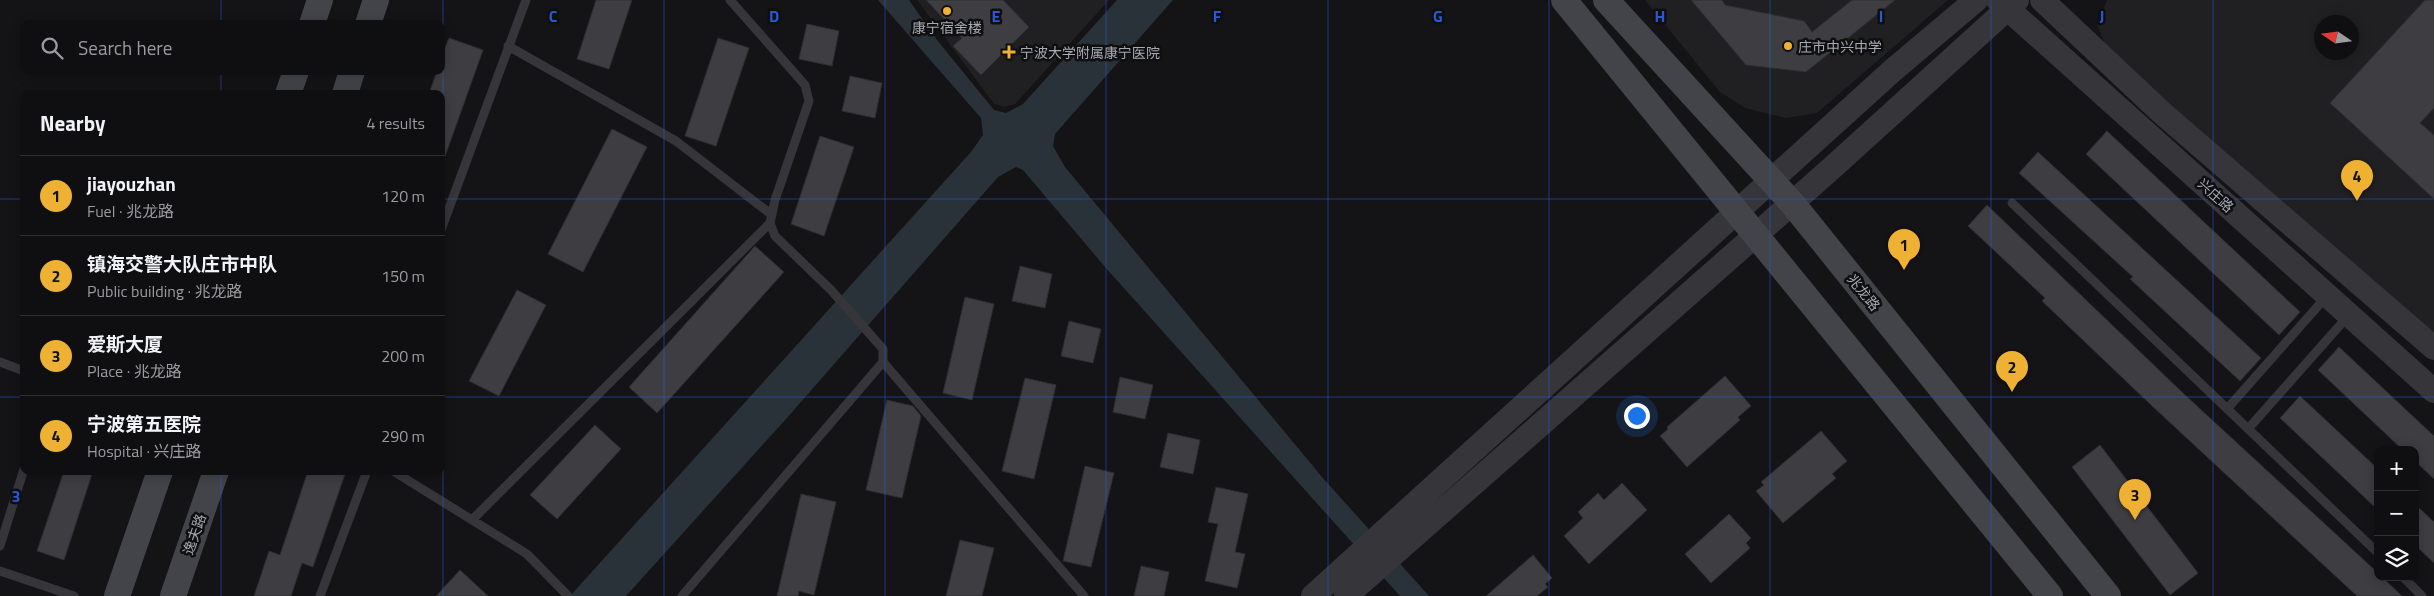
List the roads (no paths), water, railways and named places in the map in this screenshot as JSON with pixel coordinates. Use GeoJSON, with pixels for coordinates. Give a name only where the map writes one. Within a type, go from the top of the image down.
{"type":"FeatureCollection","features":[{"type":"Feature","properties":{"kind":"main road"},"geometry":{"type":"LineString","coordinates":[[313,20],[320,0]]}},
{"type":"Feature","properties":{"kind":"main road"},"geometry":{"type":"LineString","coordinates":[[369,20],[376,0]]}},
{"type":"Feature","properties":{"kind":"main road"},"geometry":{"type":"LineString","coordinates":[[1564,0],[2050,596]]}},
{"type":"Feature","properties":{"kind":"main road","name":"兆龙路"},"geometry":{"type":"LineString","coordinates":[[1606,0],[1792,203],[2108,596]]}},
{"type":"Feature","properties":{"kind":"main road"},"geometry":{"type":"LineString","coordinates":[[289,90],[295,75]]}},
{"type":"Feature","properties":{"kind":"main road"},"geometry":{"type":"LineString","coordinates":[[345,90],[351,75]]}},
{"type":"Feature","properties":{"kind":"main road"},"geometry":{"type":"LineString","coordinates":[[118,596],[159,475]]}},
{"type":"Feature","properties":{"kind":"main road","name":"逸夫路"},"geometry":{"type":"LineString","coordinates":[[173,596],[215,475]]}},
{"type":"Feature","properties":{"kind":"street"},"geometry":{"type":"LineString","coordinates":[[1389,543],[1737,212],[1892,71],[1976,0]]}},
{"type":"Feature","properties":{"kind":"street","name":"兴庄路"},"geometry":{"type":"LineString","coordinates":[[2042,0],[2161,112],[2434,348]]}},
{"type":"Feature","properties":{"kind":"street"},"geometry":{"type":"LineString","coordinates":[[1313,596],[1366,563],[1756,235],[2007,3]]}},
{"type":"Feature","properties":{"kind":"street","name":"兴庄路"},"geometry":{"type":"LineString","coordinates":[[2007,3],[2349,315],[2434,390]]}},
{"type":"Feature","properties":{"kind":"street"},"geometry":{"type":"LineString","coordinates":[[1346,596],[1366,563]]}},
{"type":"Feature","properties":{"kind":"lane"},"geometry":{"type":"LineString","coordinates":[[445,219],[526,0]]}},
{"type":"Feature","properties":{"kind":"lane"},"geometry":{"type":"LineString","coordinates":[[472,520],[771,219],[809,101],[805,85],[730,0]]}},
{"type":"Feature","properties":{"kind":"lane"},"geometry":{"type":"LineString","coordinates":[[508,46],[676,141],[771,219],[776,236],[831,290],[884,349],[883,362],[682,596]]}},
{"type":"Feature","properties":{"kind":"lane"},"geometry":{"type":"LineString","coordinates":[[2012,203],[2374,549]]}},
{"type":"Feature","properties":{"kind":"lane"},"geometry":{"type":"LineString","coordinates":[[2227,409],[2327,295]]}},
{"type":"Feature","properties":{"kind":"lane"},"geometry":{"type":"LineString","coordinates":[[2248,429],[2349,315]]}},
{"type":"Feature","properties":{"kind":"lane"},"geometry":{"type":"LineString","coordinates":[[0,362],[20,370]]}},
{"type":"Feature","properties":{"kind":"lane"},"geometry":{"type":"LineString","coordinates":[[883,362],[1084,596]]}},
{"type":"Feature","properties":{"kind":"lane"},"geometry":{"type":"LineString","coordinates":[[0,546],[22,475]]}},
{"type":"Feature","properties":{"kind":"lane"},"geometry":{"type":"LineString","coordinates":[[320,596],[365,475]]}},
{"type":"Feature","properties":{"kind":"lane"},"geometry":{"type":"LineString","coordinates":[[399,475],[527,554],[568,596]]}},
{"type":"Feature","properties":{"kind":"lane"},"geometry":{"type":"LineString","coordinates":[[0,571],[74,596]]}},
{"type":"Feature","properties":{"kind":"lane"},"geometry":{"type":"LineString","coordinates":[[2407,581],[2422,596]]}},
{"type":"Feature","properties":{"kind":"place","name":"康宁宿舍楼"},"geometry":{"type":"Point","coordinates":[947,11]}},
{"type":"Feature","properties":{"kind":"place","name":"庄市中兴中学"},"geometry":{"type":"Point","coordinates":[1788,46]}},
{"type":"Feature","properties":{"kind":"place","name":"宁波大学附属康宁医院"},"geometry":{"type":"Point","coordinates":[1009,52]}},
{"type":"Feature","properties":{"kind":"place","name":"宁波第五医院"},"geometry":{"type":"Point","coordinates":[2357,201]}},
{"type":"Feature","properties":{"kind":"place","name":"jiayouzhan"},"geometry":{"type":"Point","coordinates":[1904,270]}},
{"type":"Feature","properties":{"kind":"place","name":"镇海交警大队庄市中队"},"geometry":{"type":"Point","coordinates":[2012,392]}},
{"type":"Feature","properties":{"kind":"place","name":"爱斯大厦"},"geometry":{"type":"Point","coordinates":[2135,520]}}]}
